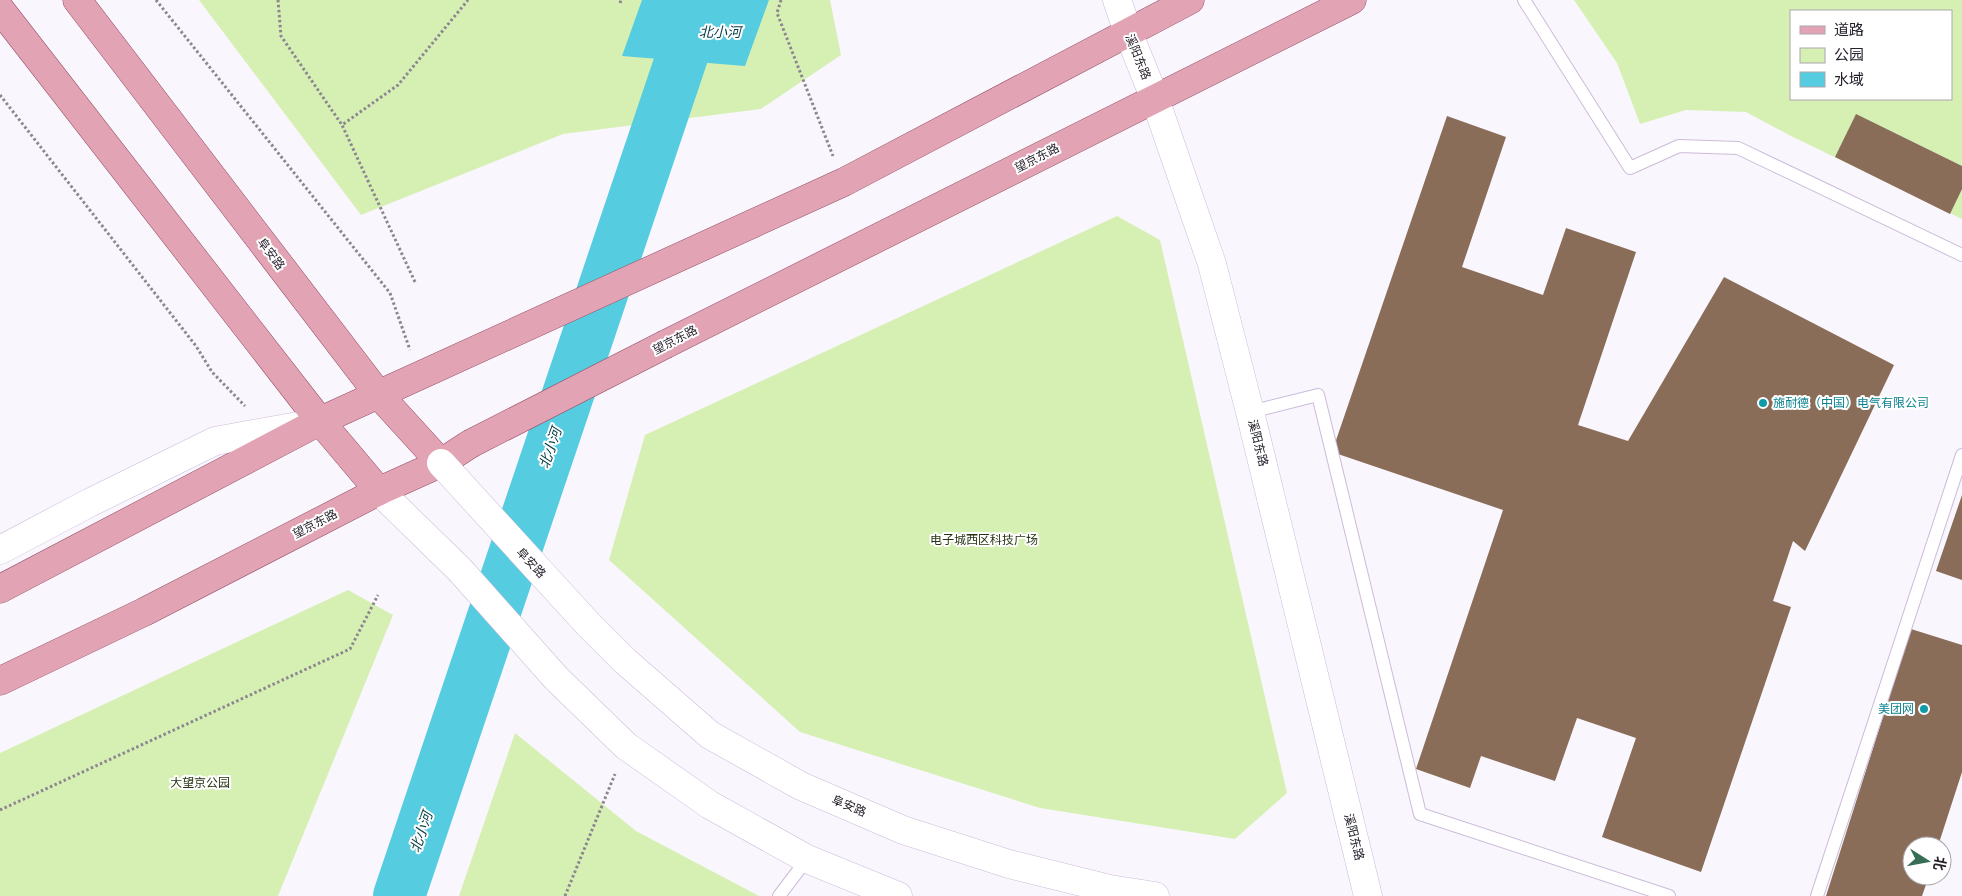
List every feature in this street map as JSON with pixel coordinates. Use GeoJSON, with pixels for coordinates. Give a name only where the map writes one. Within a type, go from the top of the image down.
{"type":"FeatureCollection","features":[{"type":"Feature","properties":{"kind":"main road","name":"阜安路"},"geometry":{"type":"LineString","coordinates":[[77,0],[379,395],[588,624],[625,662],[710,735],[801,786],[903,830],[1009,864],[1110,888],[1155,896]]}},
{"type":"Feature","properties":{"kind":"main road","name":"溪阳东路"},"geometry":{"type":"LineString","coordinates":[[1117,0],[1155,98],[1212,264],[1368,896]]}},
{"type":"Feature","properties":{"kind":"main road"},"geometry":{"type":"LineString","coordinates":[[0,589],[320,422],[844,182],[1190,0]]}},
{"type":"Feature","properties":{"kind":"main road","name":"望京东路"},"geometry":{"type":"LineString","coordinates":[[0,681],[144,612],[378,491],[441,463],[470,444],[666,344],[1352,0]]}},
{"type":"Feature","properties":{"kind":"main road"},"geometry":{"type":"LineString","coordinates":[[0,9],[320,422],[378,491],[460,570],[556,678],[626,746],[710,805],[807,859],[898,896]]}},
{"type":"Feature","properties":{"kind":"main road"},"geometry":{"type":"LineString","coordinates":[[0,550],[89,503],[215,441],[320,422]]}},
{"type":"Feature","properties":{"kind":"lane"},"geometry":{"type":"LineString","coordinates":[[1524,0],[1630,168],[1679,146],[1738,148],[1962,255]]}},
{"type":"Feature","properties":{"kind":"lane"},"geometry":{"type":"LineString","coordinates":[[1250,412],[1318,395],[1420,814],[1668,896]]}},
{"type":"Feature","properties":{"kind":"lane"},"geometry":{"type":"LineString","coordinates":[[1817,896],[1962,455]]}},
{"type":"Feature","properties":{"kind":"lane"},"geometry":{"type":"LineString","coordinates":[[779,896],[807,859]]}},
{"type":"Feature","properties":{"kind":"path"},"geometry":{"type":"LineString","coordinates":[[156,0],[390,293],[419,376]]}},
{"type":"Feature","properties":{"kind":"path"},"geometry":{"type":"LineString","coordinates":[[278,0],[281,36],[342,125],[415,282]]}},
{"type":"Feature","properties":{"kind":"path"},"geometry":{"type":"LineString","coordinates":[[342,125],[398,85],[468,0]]}},
{"type":"Feature","properties":{"kind":"path"},"geometry":{"type":"LineString","coordinates":[[781,0],[777,13],[844,182]]}},
{"type":"Feature","properties":{"kind":"path"},"geometry":{"type":"LineString","coordinates":[[0,94],[190,338],[212,372],[268,431]]}},
{"type":"Feature","properties":{"kind":"path"},"geometry":{"type":"LineString","coordinates":[[0,810],[350,649],[378,595]]}},
{"type":"Feature","properties":{"kind":"path"},"geometry":{"type":"LineString","coordinates":[[565,896],[626,746]]}},
{"type":"Feature","properties":{"kind":"green space"},"geometry":{"type":"Polygon","coordinates":[[[199,0],[830,0],[841,55],[761,109],[563,134],[361,215],[199,0]]]}},
{"type":"Feature","properties":{"kind":"green space"},"geometry":{"type":"Polygon","coordinates":[[[1574,0],[1962,0],[1962,219],[1789,135],[1746,112],[1686,110],[1640,124],[1617,63],[1574,0]]]}},
{"type":"Feature","properties":{"kind":"green space","name":"电子城西区科技广场"},"geometry":{"type":"Polygon","coordinates":[[[1117,216],[1160,240],[1287,793],[1235,839],[1040,808],[800,732],[609,560],[645,435],[1117,216]]]}},
{"type":"Feature","properties":{"kind":"green space","name":"大望京公园"},"geometry":{"type":"Polygon","coordinates":[[[348,590],[393,615],[278,896],[0,896],[0,753],[348,590]]]}},
{"type":"Feature","properties":{"kind":"green space"},"geometry":{"type":"Polygon","coordinates":[[[515,733],[636,831],[759,896],[459,896],[515,733]]]}},
{"type":"Feature","properties":{"kind":"water","name":"北小河"},"geometry":{"type":"Polygon","coordinates":[[[642,0],[769,0],[745,66],[622,56],[642,0]]]}},
{"type":"Feature","properties":{"kind":"building"},"geometry":{"type":"Polygon","coordinates":[[[1856,114],[1962,166],[1962,189],[1950,214],[1835,157],[1856,114]]]}},
{"type":"Feature","properties":{"kind":"building"},"geometry":{"type":"Polygon","coordinates":[[[1447,116],[1506,137],[1462,267],[1543,295],[1566,228],[1636,252],[1578,425],[1628,441],[1724,277],[1894,365],[1805,551],[1793,541],[1773,601],[1791,607],[1701,872],[1602,837],[1636,738],[1577,718],[1555,781],[1481,756],[1470,788],[1416,769],[1503,510],[1332,452],[1447,116]]]}},
{"type":"Feature","properties":{"kind":"building"},"geometry":{"type":"Polygon","coordinates":[[[1962,495],[1962,580],[1936,571],[1962,495]]]}},
{"type":"Feature","properties":{"kind":"building","name":"美团网"},"geometry":{"type":"Polygon","coordinates":[[[1911,629],[1962,645],[1962,772],[1941,836],[1902,836],[1902,886],[1926,886],[1922,896],[1826,896],[1911,629]]]}},
{"type":"Feature","properties":{"kind":"waterway","name":"北小河"},"geometry":{"type":"LineString","coordinates":[[399,896],[701,0]]}},
{"type":"Feature","properties":{"kind":"place","name":"施耐德（中国）电气有限公司"},"geometry":{"type":"Point","coordinates":[1763,403]}},
{"type":"Feature","properties":{"kind":"place","name":"美团网"},"geometry":{"type":"Point","coordinates":[1924,709]}}]}
